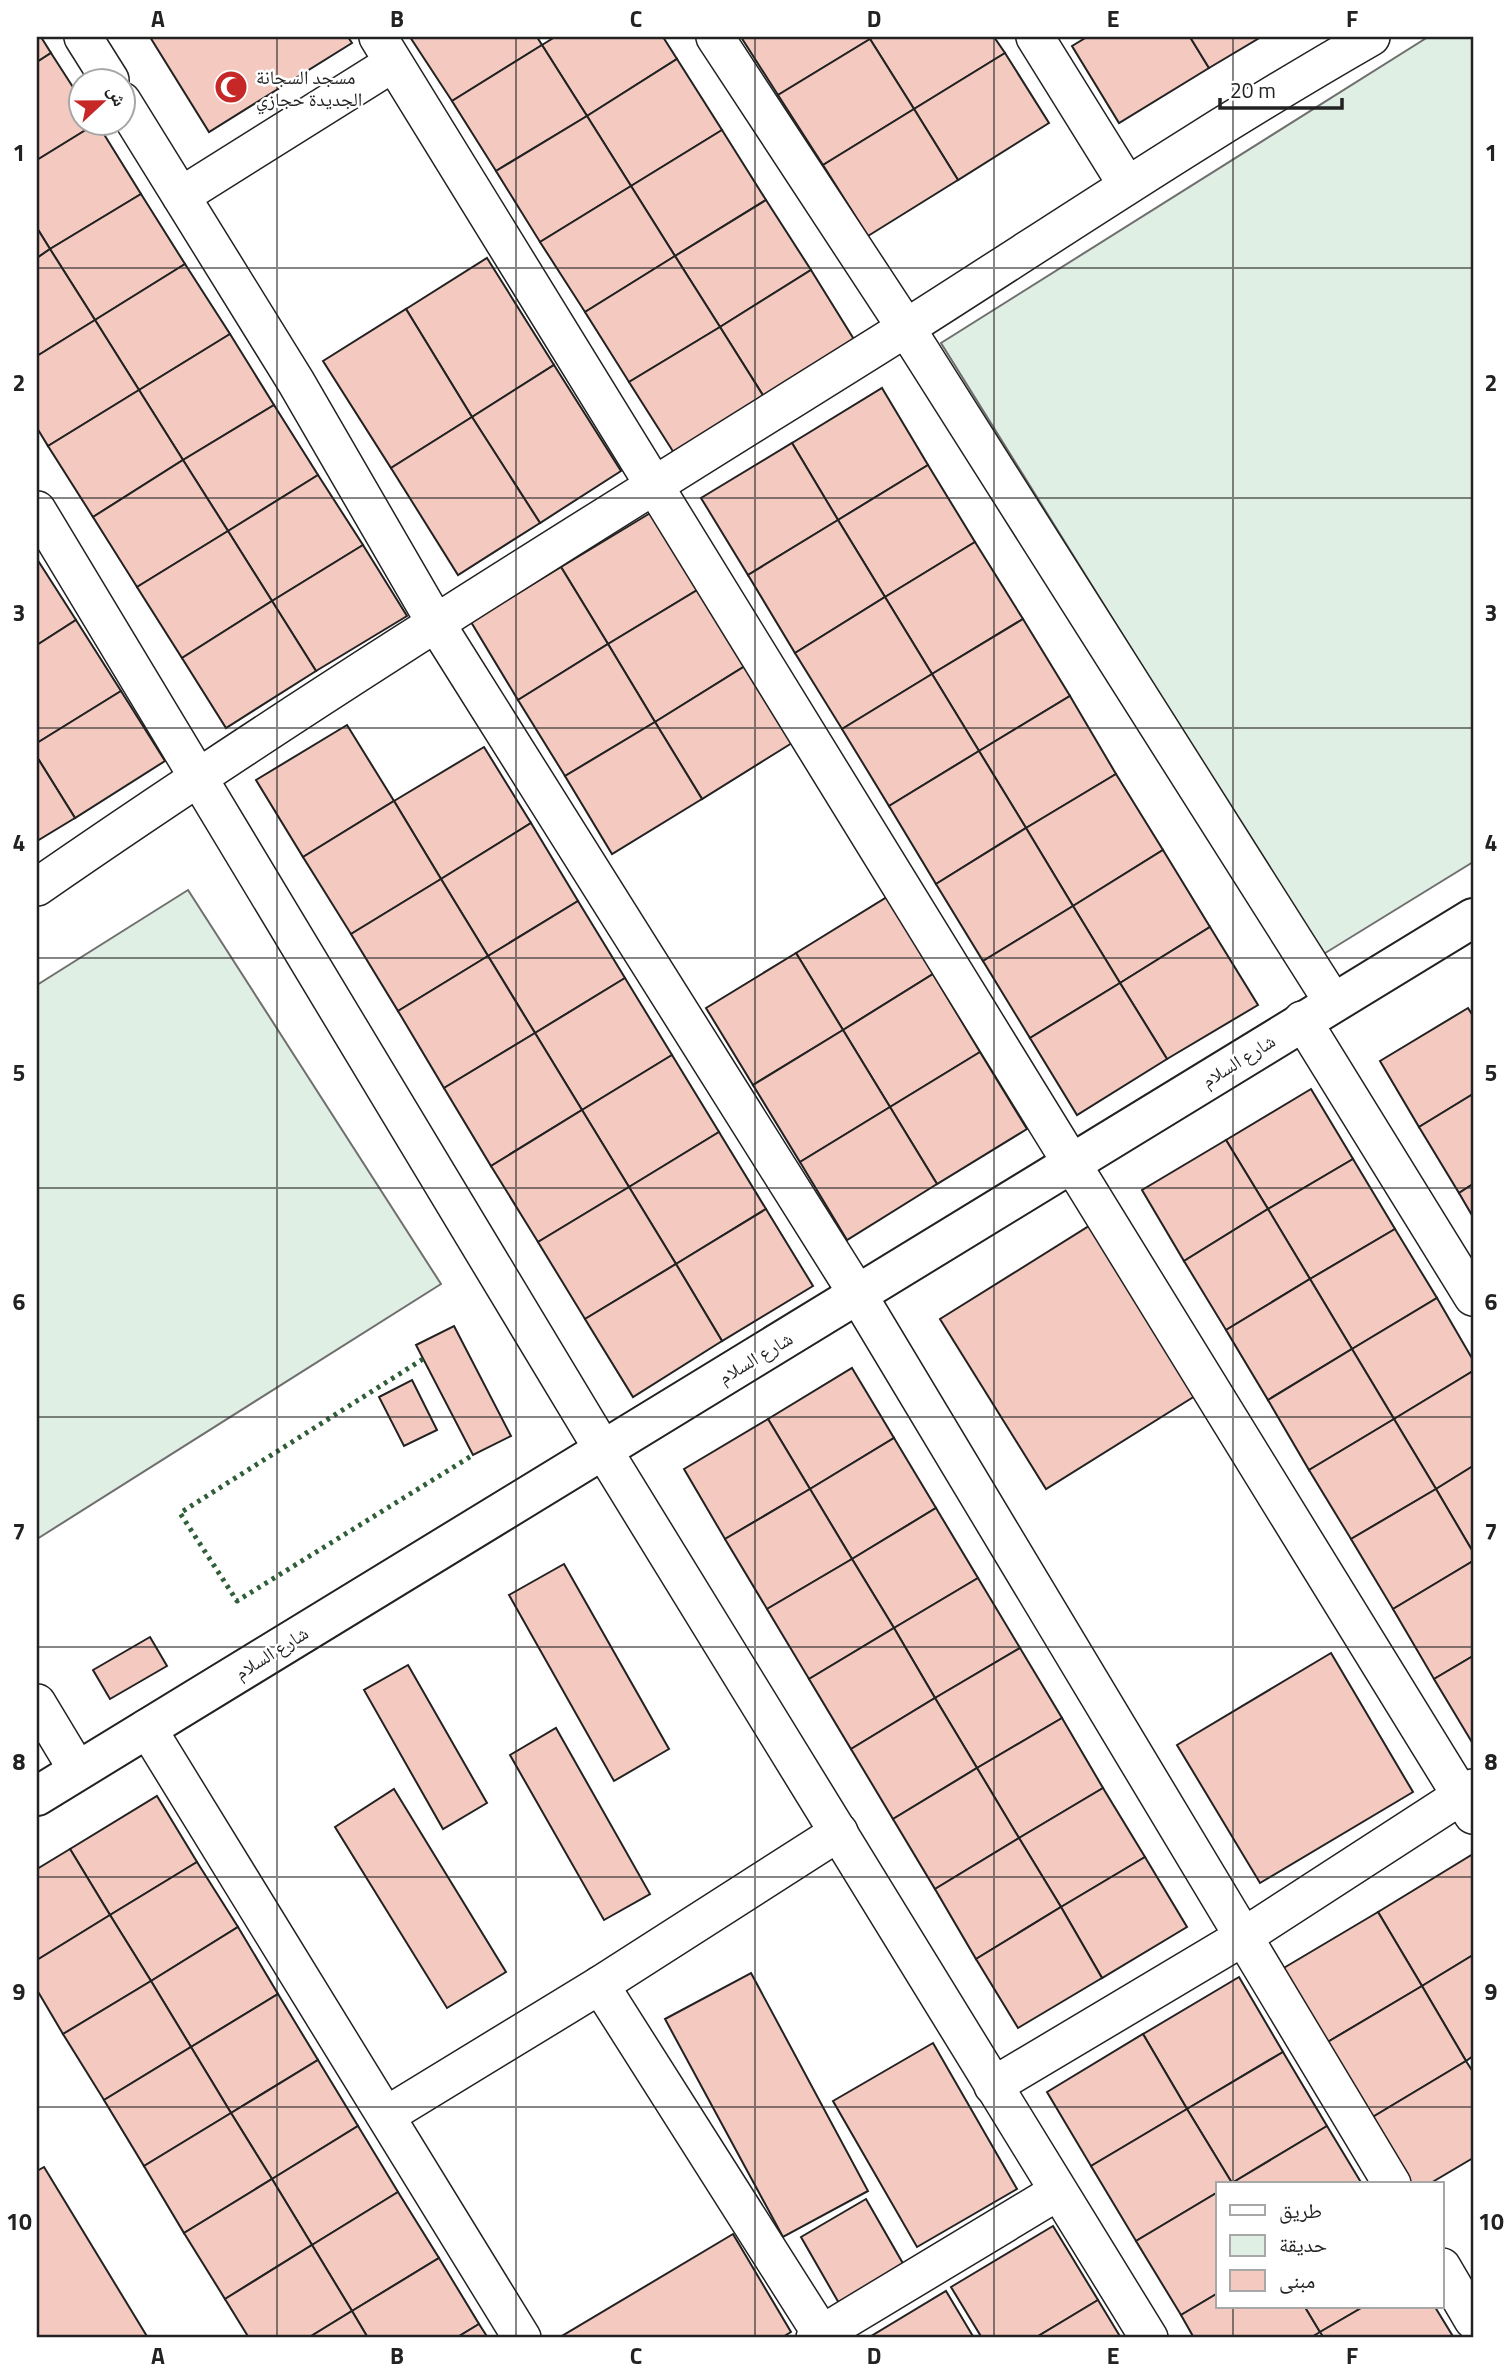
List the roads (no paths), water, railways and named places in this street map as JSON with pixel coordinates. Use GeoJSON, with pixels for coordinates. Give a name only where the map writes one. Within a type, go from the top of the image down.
{"type":"FeatureCollection","features":[{"type":"Feature","properties":{"kind":"street"},"geometry":{"type":"LineString","coordinates":[[83,37],[101,66]]}},
{"type":"Feature","properties":{"kind":"street"},"geometry":{"type":"LineString","coordinates":[[715,37],[906,328],[1318,1011],[1473,1297]]}},
{"type":"Feature","properties":{"kind":"street"},"geometry":{"type":"LineString","coordinates":[[1035,37],[1127,185]]}},
{"type":"Feature","properties":{"kind":"street"},"geometry":{"type":"LineString","coordinates":[[37,887],[195,777],[435,622],[655,482],[906,328],[1350,42]]}},
{"type":"Feature","properties":{"kind":"street"},"geometry":{"type":"LineString","coordinates":[[181,196],[385,50],[655,482],[1072,1164],[1469,1800],[993,2086]]}},
{"type":"Feature","properties":{"kind":"street"},"geometry":{"type":"LineString","coordinates":[[136,124],[296,382],[435,622],[858,1295],[1391,2182]]}},
{"type":"Feature","properties":{"kind":"street"},"geometry":{"type":"LineString","coordinates":[[37,510],[195,777],[602,1448],[1149,2338]]}},
{"type":"Feature","properties":{"kind":"street","name":"شارع السلام"},"geometry":{"type":"LineString","coordinates":[[37,1796],[602,1448],[858,1295],[1473,918]]}},
{"type":"Feature","properties":{"kind":"street"},"geometry":{"type":"LineString","coordinates":[[37,1703],[78,1770]]}},
{"type":"Feature","properties":{"kind":"street"},"geometry":{"type":"LineString","coordinates":[[148,1728],[522,2338]]}},
{"type":"Feature","properties":{"kind":"street"},"geometry":{"type":"LineString","coordinates":[[387,2115],[600,1985],[839,1832]]}},
{"type":"Feature","properties":{"kind":"street"},"geometry":{"type":"LineString","coordinates":[[600,1985],[820,2337],[1057,2192]]}},
{"type":"Feature","properties":{"kind":"street"},"geometry":{"type":"LineString","coordinates":[[1444,2270],[1473,2320]]}},
{"type":"Feature","properties":{"kind":"place","name":"مسجد السجانة الجديدة حجازي"},"geometry":{"type":"Point","coordinates":[231,87]}}]}
